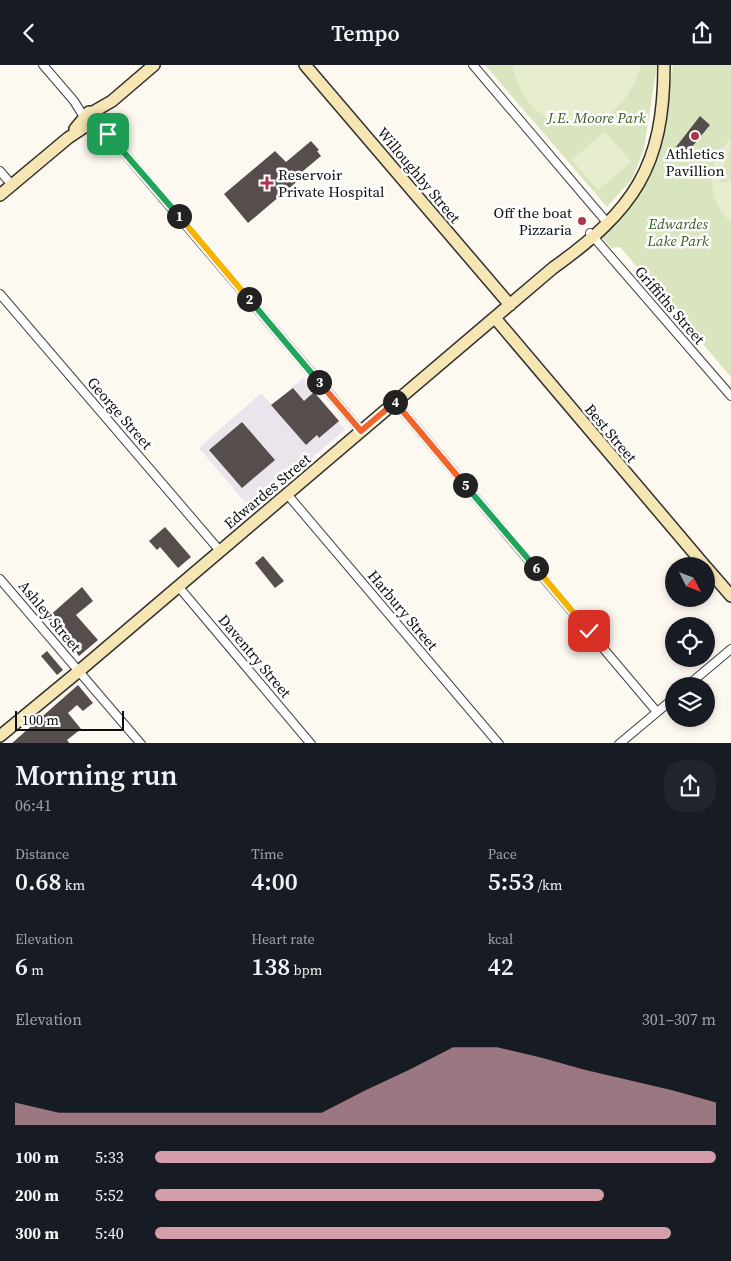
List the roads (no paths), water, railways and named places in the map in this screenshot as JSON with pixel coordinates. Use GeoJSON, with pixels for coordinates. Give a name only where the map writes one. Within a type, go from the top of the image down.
{"type":"FeatureCollection","features":[{"type":"Feature","properties":{"kind":"street"},"geometry":{"type":"LineString","coordinates":[[43,65],[74,101],[110,136],[361,431]]}},
{"type":"Feature","properties":{"kind":"street"},"geometry":{"type":"LineString","coordinates":[[0,195],[154,65]]}},
{"type":"Feature","properties":{"kind":"street","name":"Willoughby Street"},"geometry":{"type":"LineString","coordinates":[[305,65],[510,305]]}},
{"type":"Feature","properties":{"kind":"street"},"geometry":{"type":"LineString","coordinates":[[473,65],[604,219]]}},
{"type":"Feature","properties":{"kind":"street","name":"Edwardes Street"},"geometry":{"type":"LineString","coordinates":[[591,234],[626,194],[645,162],[654,135],[664,65]]}},
{"type":"Feature","properties":{"kind":"street","name":"Edwardes Street"},"geometry":{"type":"LineString","coordinates":[[0,736],[495,318],[591,234],[610,220],[632,194],[656,147],[661,120],[664,65]]}},
{"type":"Feature","properties":{"kind":"street"},"geometry":{"type":"LineString","coordinates":[[0,171],[12,185]]}},
{"type":"Feature","properties":{"kind":"street","name":"Griffiths Street"},"geometry":{"type":"LineString","coordinates":[[591,234],[731,396]]}},
{"type":"Feature","properties":{"kind":"street","name":"George Street"},"geometry":{"type":"LineString","coordinates":[[0,294],[220,551]]}},
{"type":"Feature","properties":{"kind":"street","name":"Best Street"},"geometry":{"type":"LineString","coordinates":[[495,318],[698,557]]}},
{"type":"Feature","properties":{"kind":"street"},"geometry":{"type":"LineString","coordinates":[[395,402],[657,712]]}},
{"type":"Feature","properties":{"kind":"street","name":"Harbury Street"},"geometry":{"type":"LineString","coordinates":[[287,494],[498,743]]}},
{"type":"Feature","properties":{"kind":"street","name":"Best Street"},"geometry":{"type":"LineString","coordinates":[[715,577],[731,596]]}},
{"type":"Feature","properties":{"kind":"street","name":"Ashley Street"},"geometry":{"type":"LineString","coordinates":[[0,579],[141,743]]}},
{"type":"Feature","properties":{"kind":"street","name":"Daventry Street"},"geometry":{"type":"LineString","coordinates":[[178,586],[311,743]]}},
{"type":"Feature","properties":{"kind":"street"},"geometry":{"type":"LineString","coordinates":[[698,677],[731,649]]}},
{"type":"Feature","properties":{"kind":"street"},"geometry":{"type":"LineString","coordinates":[[619,743],[665,705]]}},
{"type":"Feature","properties":{"kind":"place","name":"Athletics Pavillion"},"geometry":{"type":"Point","coordinates":[695,136]}},
{"type":"Feature","properties":{"kind":"place","name":"Reservoir Private Hospital"},"geometry":{"type":"Point","coordinates":[267,183]}},
{"type":"Feature","properties":{"kind":"place","name":"Off the boat Pizzaria"},"geometry":{"type":"Point","coordinates":[582,221]}},
{"type":"Feature","properties":{"kind":"park label","name":"J.E. Moore Park"},"geometry":{"type":"Point","coordinates":[597,117]}},
{"type":"Feature","properties":{"kind":"park label","name":"Edwardes Lake Park"},"geometry":{"type":"Point","coordinates":[678,232]}}]}
